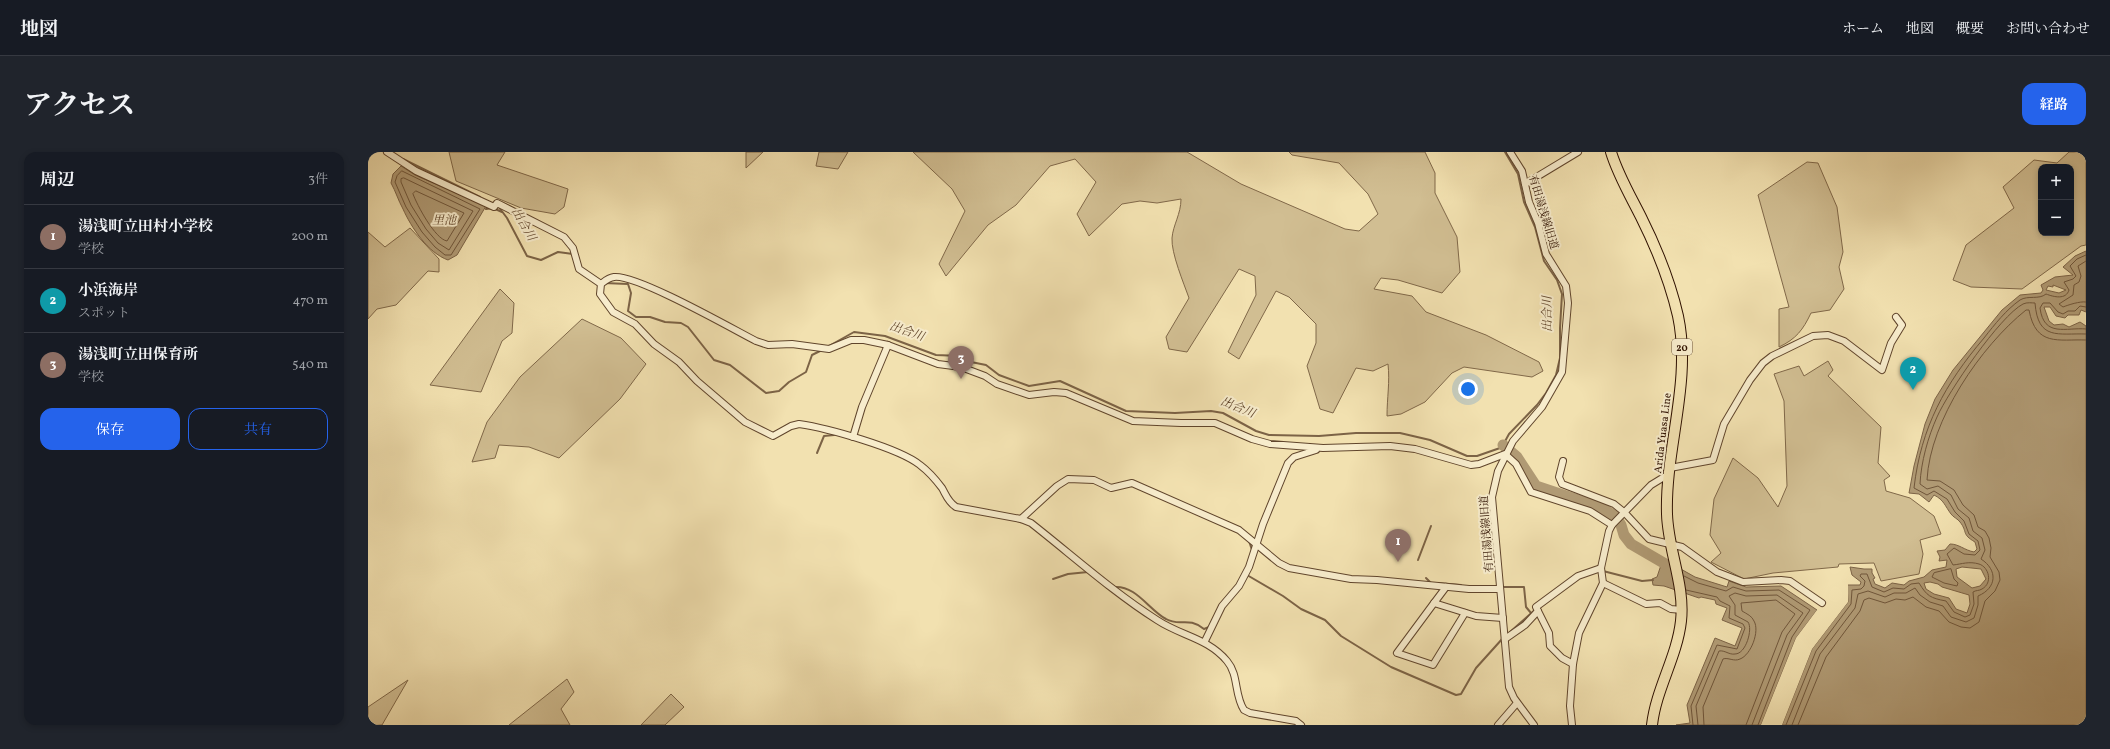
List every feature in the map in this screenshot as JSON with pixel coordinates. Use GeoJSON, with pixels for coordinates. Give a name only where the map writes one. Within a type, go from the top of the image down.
{"type":"FeatureCollection","features":[{"type":"Feature","properties":{"kind":"main road","name":"Arida Yuasa Line"},"geometry":{"type":"LineString","coordinates":[[1610,152],[1621,180],[1662,261],[1681,331],[1683,363],[1670,471],[1667,515],[1670,544],[1681,597],[1682,610],[1678,638],[1656,700],[1652,725]]}},
{"type":"Feature","properties":{"kind":"street"},"geometry":{"type":"LineString","coordinates":[[387,152],[416,171],[494,207],[497,203],[564,237],[573,248],[580,269],[600,284]]}},
{"type":"Feature","properties":{"kind":"street","name":"有田湯浅線旧道"},"geometry":{"type":"LineString","coordinates":[[1510,152],[1519,166],[1529,202],[1538,222],[1544,248],[1549,260],[1564,282],[1567,292],[1564,362],[1558,382],[1546,402],[1516,435],[1505,454],[1498,471],[1492,497],[1510,687],[1517,703],[1534,725]]}},
{"type":"Feature","properties":{"kind":"street"},"geometry":{"type":"LineString","coordinates":[[1525,184],[1578,152]]}},
{"type":"Feature","properties":{"kind":"street"},"geometry":{"type":"LineString","coordinates":[[1301,725],[1296,721],[1250,713],[1244,710],[1230,666],[1214,648],[1205,641],[1192,638],[1158,621],[1102,580],[1031,523],[1021,519],[956,507],[949,502],[939,484],[916,462],[886,448],[853,437],[799,424],[786,428],[775,436],[759,431],[726,406],[679,362],[654,344],[635,324],[613,312],[602,298],[599,290],[600,284],[614,277],[639,281],[756,341],[768,345],[792,344],[829,349],[856,340],[888,345],[938,364],[961,367],[985,376],[997,384],[1029,395],[1054,392],[1066,393],[1133,421],[1215,423],[1263,443],[1323,448],[1401,447],[1423,450],[1471,465],[1479,464],[1505,454],[1516,464],[1531,492],[1590,511],[1612,525]]}},
{"type":"Feature","properties":{"kind":"street"},"geometry":{"type":"LineString","coordinates":[[1572,725],[1570,706],[1573,664],[1579,633],[1603,583],[1602,568],[1612,525],[1656,482],[1670,471],[1712,460],[1722,428],[1756,371],[1772,356],[1813,336],[1828,335],[1844,341],[1882,370],[1891,343],[1902,325],[1896,317]]}},
{"type":"Feature","properties":{"kind":"street"},"geometry":{"type":"LineString","coordinates":[[853,437],[862,406],[888,345]]}},
{"type":"Feature","properties":{"kind":"street"},"geometry":{"type":"LineString","coordinates":[[1205,641],[1222,606],[1243,579],[1254,555],[1269,508],[1288,463],[1303,454],[1323,448]]}},
{"type":"Feature","properties":{"kind":"street"},"geometry":{"type":"LineString","coordinates":[[1563,461],[1559,477],[1562,484],[1608,501],[1624,512],[1649,539],[1687,549],[1720,574],[1747,583],[1781,580],[1790,581],[1822,603]]}},
{"type":"Feature","properties":{"kind":"street"},"geometry":{"type":"LineString","coordinates":[[1021,519],[1057,486],[1068,480],[1094,480],[1111,488],[1132,483],[1239,530],[1278,563],[1301,571],[1351,580],[1377,580],[1446,587],[1500,589]]}},
{"type":"Feature","properties":{"kind":"street"},"geometry":{"type":"LineString","coordinates":[[1573,664],[1562,658],[1550,646],[1549,633],[1536,607],[1578,576],[1602,568]]}},
{"type":"Feature","properties":{"kind":"street"},"geometry":{"type":"LineString","coordinates":[[1603,583],[1646,604],[1660,603],[1671,609],[1682,610]]}},
{"type":"Feature","properties":{"kind":"street"},"geometry":{"type":"LineString","coordinates":[[1446,587],[1396,653],[1433,665],[1465,613]]}},
{"type":"Feature","properties":{"kind":"street"},"geometry":{"type":"LineString","coordinates":[[1434,603],[1465,613],[1486,617],[1503,618]]}},
{"type":"Feature","properties":{"kind":"street"},"geometry":{"type":"LineString","coordinates":[[1505,639],[1525,625],[1538,611]]}},
{"type":"Feature","properties":{"kind":"street"},"geometry":{"type":"LineString","coordinates":[[1498,725],[1517,703]]}},
{"type":"Feature","properties":{"kind":"shaded area"},"geometry":{"type":"Polygon","coordinates":[[[449,152],[505,152],[497,165],[568,189],[564,207],[555,214],[521,208],[456,181],[449,152]]]}},
{"type":"Feature","properties":{"kind":"shaded area"},"geometry":{"type":"Polygon","coordinates":[[[746,152],[763,152],[746,168],[746,152]]]}},
{"type":"Feature","properties":{"kind":"shaded area"},"geometry":{"type":"Polygon","coordinates":[[[819,152],[848,152],[838,169],[816,166],[819,152]]]}},
{"type":"Feature","properties":{"kind":"shaded area"},"geometry":{"type":"Polygon","coordinates":[[[913,152],[1187,152],[1241,184],[1345,229],[1359,231],[1378,214],[1368,194],[1339,163],[1292,155],[1289,152],[1425,152],[1435,173],[1435,193],[1457,237],[1460,272],[1442,293],[1398,280],[1381,278],[1374,289],[1412,296],[1426,312],[1486,335],[1539,362],[1543,371],[1532,377],[1464,367],[1452,373],[1425,402],[1401,414],[1387,416],[1389,377],[1388,364],[1373,371],[1356,368],[1333,413],[1320,409],[1307,366],[1316,343],[1316,324],[1289,297],[1276,291],[1239,359],[1228,352],[1256,295],[1255,276],[1239,269],[1187,352],[1169,349],[1166,337],[1189,298],[1178,268],[1172,244],[1181,199],[1157,203],[1140,201],[1122,204],[1089,236],[1077,214],[1096,182],[1075,159],[1050,166],[1016,205],[988,225],[946,276],[939,264],[965,211],[952,189],[913,152]]]}},
{"type":"Feature","properties":{"kind":"shaded area"},"geometry":{"type":"Polygon","coordinates":[[[2069,152],[2086,152],[2086,245],[2081,246],[2022,289],[1971,287],[1953,280],[1966,245],[2014,208],[2003,187],[2034,160],[2057,163],[2069,152]]]}},
{"type":"Feature","properties":{"kind":"shaded area"},"geometry":{"type":"Polygon","coordinates":[[[1807,162],[1818,163],[1837,207],[1843,252],[1839,267],[1844,289],[1830,310],[1811,313],[1798,333],[1790,341],[1779,347],[1779,309],[1789,307],[1758,195],[1807,162]]]}},
{"type":"Feature","properties":{"kind":"shaded area"},"geometry":{"type":"Polygon","coordinates":[[[410,228],[439,259],[439,272],[428,271],[396,305],[377,309],[368,319],[368,232],[385,247],[410,228]]]}},
{"type":"Feature","properties":{"kind":"shaded area"},"geometry":{"type":"Polygon","coordinates":[[[500,289],[514,303],[512,333],[502,341],[481,392],[430,385],[500,289]]]}},
{"type":"Feature","properties":{"kind":"shaded area"},"geometry":{"type":"Polygon","coordinates":[[[582,319],[621,338],[646,364],[620,399],[559,458],[529,447],[499,445],[495,458],[472,462],[487,422],[520,377],[582,319]]]}},
{"type":"Feature","properties":{"kind":"shaded area"},"geometry":{"type":"Polygon","coordinates":[[[1828,361],[1833,370],[1828,376],[1881,427],[1878,463],[1890,476],[1884,480],[1886,491],[1910,498],[1934,516],[1941,534],[1920,540],[1923,554],[1919,574],[1881,581],[1874,563],[1839,564],[1838,567],[1773,573],[1744,579],[1711,562],[1721,553],[1710,535],[1714,499],[1733,458],[1758,478],[1778,507],[1787,486],[1784,401],[1774,374],[1799,366],[1804,376],[1828,361]]]}},
{"type":"Feature","properties":{"kind":"shaded area"},"geometry":{"type":"Polygon","coordinates":[[[567,679],[574,692],[561,709],[570,725],[509,725],[567,679]]]}},
{"type":"Feature","properties":{"kind":"shaded area"},"geometry":{"type":"Polygon","coordinates":[[[408,680],[382,725],[368,725],[368,707],[408,680]]]}},
{"type":"Feature","properties":{"kind":"shaded area"},"geometry":{"type":"Polygon","coordinates":[[[671,694],[684,707],[665,725],[641,725],[671,694]]]}},
{"type":"Feature","properties":{"kind":"water","name":"里池"},"geometry":{"type":"Polygon","coordinates":[[[401,166],[415,175],[486,206],[457,255],[448,260],[441,257],[427,246],[415,231],[401,206],[391,183],[393,174],[401,166]]]}},
{"type":"Feature","properties":{"kind":"water"},"geometry":{"type":"Polygon","coordinates":[[[2086,251],[2086,312],[2081,310],[2079,315],[2068,315],[2065,318],[2056,316],[2050,307],[2044,307],[2049,321],[2054,325],[2063,324],[2069,327],[2080,322],[2086,326],[2086,725],[1782,725],[1812,649],[1848,602],[1847,585],[1860,585],[1861,582],[1852,575],[1850,567],[1872,569],[1875,584],[1885,588],[1892,583],[1904,585],[1909,581],[1924,577],[1932,570],[1946,567],[1947,560],[1939,561],[1940,557],[1937,551],[1945,550],[1950,544],[1974,552],[1977,549],[1975,542],[1966,535],[1960,522],[1952,515],[1940,499],[1934,495],[1929,502],[1919,494],[1909,493],[1914,466],[1925,424],[1935,399],[1953,370],[2002,310],[2020,295],[2041,293],[2043,290],[2041,285],[2055,277],[2073,275],[2063,267],[2075,256],[2086,251]],[[2053,285],[2053,287],[2048,286],[2046,290],[2059,293],[2066,290],[2053,285]],[[1962,567],[1956,569],[1957,577],[1972,588],[1980,586],[1986,579],[1981,569],[1962,567]],[[1930,582],[1924,583],[1926,589],[1934,594],[1949,598],[1956,609],[1967,613],[1970,604],[1969,595],[1942,587],[1938,584],[1930,582]]]}},
{"type":"Feature","properties":{"kind":"water"},"geometry":{"type":"Polygon","coordinates":[[[1663,559],[1695,577],[1727,587],[1729,581],[1746,587],[1781,586],[1817,610],[1796,638],[1761,725],[1676,725],[1690,723],[1687,705],[1715,638],[1735,646],[1742,628],[1722,620],[1727,608],[1716,604],[1715,600],[1701,597],[1699,598],[1664,586],[1653,585],[1652,579],[1657,577],[1663,559]]]}},
{"type":"Feature","properties":{"kind":"pier"},"geometry":{"type":"Polygon","coordinates":[[[1848,583],[1848,602],[1812,649],[1782,725],[1780,725],[1811,648],[1846,602],[1845,585],[1848,583]]]}},
{"type":"Feature","properties":{"kind":"pier"},"geometry":{"type":"Polygon","coordinates":[[[1817,610],[1819,611],[1797,639],[1763,725],[1761,725],[1796,638],[1817,610]]]}},
{"type":"Feature","properties":{"kind":"waterway","name":"出合川"},"geometry":{"type":"LineString","coordinates":[[829,346],[854,332],[885,336],[936,355],[961,356],[971,362],[986,365],[999,375],[1029,386],[1060,381],[1126,411],[1175,413],[1211,411],[1223,413],[1256,431],[1269,435],[1319,436],[1356,433],[1400,433],[1430,440],[1467,456],[1477,456],[1500,448],[1509,434],[1537,405],[1556,375],[1560,358],[1562,294],[1557,280],[1544,261],[1535,227],[1524,202],[1518,174],[1505,152]]}},
{"type":"Feature","properties":{"kind":"waterway","name":"出合川"},"geometry":{"type":"LineString","coordinates":[[403,159],[480,197]]}},
{"type":"Feature","properties":{"kind":"waterway","name":"出合川"},"geometry":{"type":"LineString","coordinates":[[498,206],[507,218],[527,256],[541,260],[558,252],[573,254]]}},
{"type":"Feature","properties":{"kind":"waterway"},"geometry":{"type":"LineString","coordinates":[[486,209],[493,208],[502,212]]}},
{"type":"Feature","properties":{"kind":"waterway","name":"出合川"},"geometry":{"type":"LineString","coordinates":[[604,283],[628,284],[631,293],[628,311],[636,317],[650,317],[665,322],[681,323],[688,327],[714,360],[730,365],[766,393],[779,391],[789,382],[806,372],[812,355],[822,350]]}},
{"type":"Feature","properties":{"kind":"waterway"},"geometry":{"type":"LineString","coordinates":[[817,453],[824,436],[834,435]]}},
{"type":"Feature","properties":{"kind":"waterway","name":"出合川"},"geometry":{"type":"LineString","coordinates":[[1503,445],[1517,457],[1536,486],[1602,508],[1616,517],[1621,525],[1624,535],[1631,544],[1674,569]]}},
{"type":"Feature","properties":{"kind":"waterway"},"geometry":{"type":"LineString","coordinates":[[910,456],[923,464]]}},
{"type":"Feature","properties":{"kind":"waterway"},"geometry":{"type":"LineString","coordinates":[[1418,560],[1431,526]]}},
{"type":"Feature","properties":{"kind":"waterway"},"geometry":{"type":"LineString","coordinates":[[1249,541],[1252,550]]}},
{"type":"Feature","properties":{"kind":"waterway"},"geometry":{"type":"LineString","coordinates":[[1603,571],[1642,581],[1653,580]]}},
{"type":"Feature","properties":{"kind":"waterway"},"geometry":{"type":"LineString","coordinates":[[1053,579],[1068,574],[1088,572]]}},
{"type":"Feature","properties":{"kind":"waterway"},"geometry":{"type":"LineString","coordinates":[[1247,575],[1283,596],[1301,609],[1325,620],[1341,636],[1391,667],[1456,695],[1461,694],[1476,668],[1503,638]]}},
{"type":"Feature","properties":{"kind":"waterway"},"geometry":{"type":"LineString","coordinates":[[1426,578],[1431,583]]}},
{"type":"Feature","properties":{"kind":"waterway"},"geometry":{"type":"LineString","coordinates":[[1101,582],[1107,588],[1110,588]]}},
{"type":"Feature","properties":{"kind":"waterway"},"geometry":{"type":"LineString","coordinates":[[1437,583],[1461,585]]}},
{"type":"Feature","properties":{"kind":"waterway"},"geometry":{"type":"LineString","coordinates":[[1114,587],[1122,587],[1136,594],[1166,619],[1176,622],[1193,623],[1204,629],[1209,627]]}},
{"type":"Feature","properties":{"kind":"waterway"},"geometry":{"type":"LineString","coordinates":[[1501,587],[1524,587],[1526,607],[1531,613]]}},
{"type":"Feature","properties":{"kind":"waterway"},"geometry":{"type":"LineString","coordinates":[[1510,632],[1536,609]]}},
{"type":"Feature","properties":{"kind":"place","name":"湯浅町立田保育所"},"geometry":{"type":"Point","coordinates":[961,379]}},
{"type":"Feature","properties":{"kind":"place","name":"小浜海岸"},"geometry":{"type":"Point","coordinates":[1913,390]}},
{"type":"Feature","properties":{"kind":"place","name":"湯浅町立田村小学校"},"geometry":{"type":"Point","coordinates":[1398,562]}}]}
